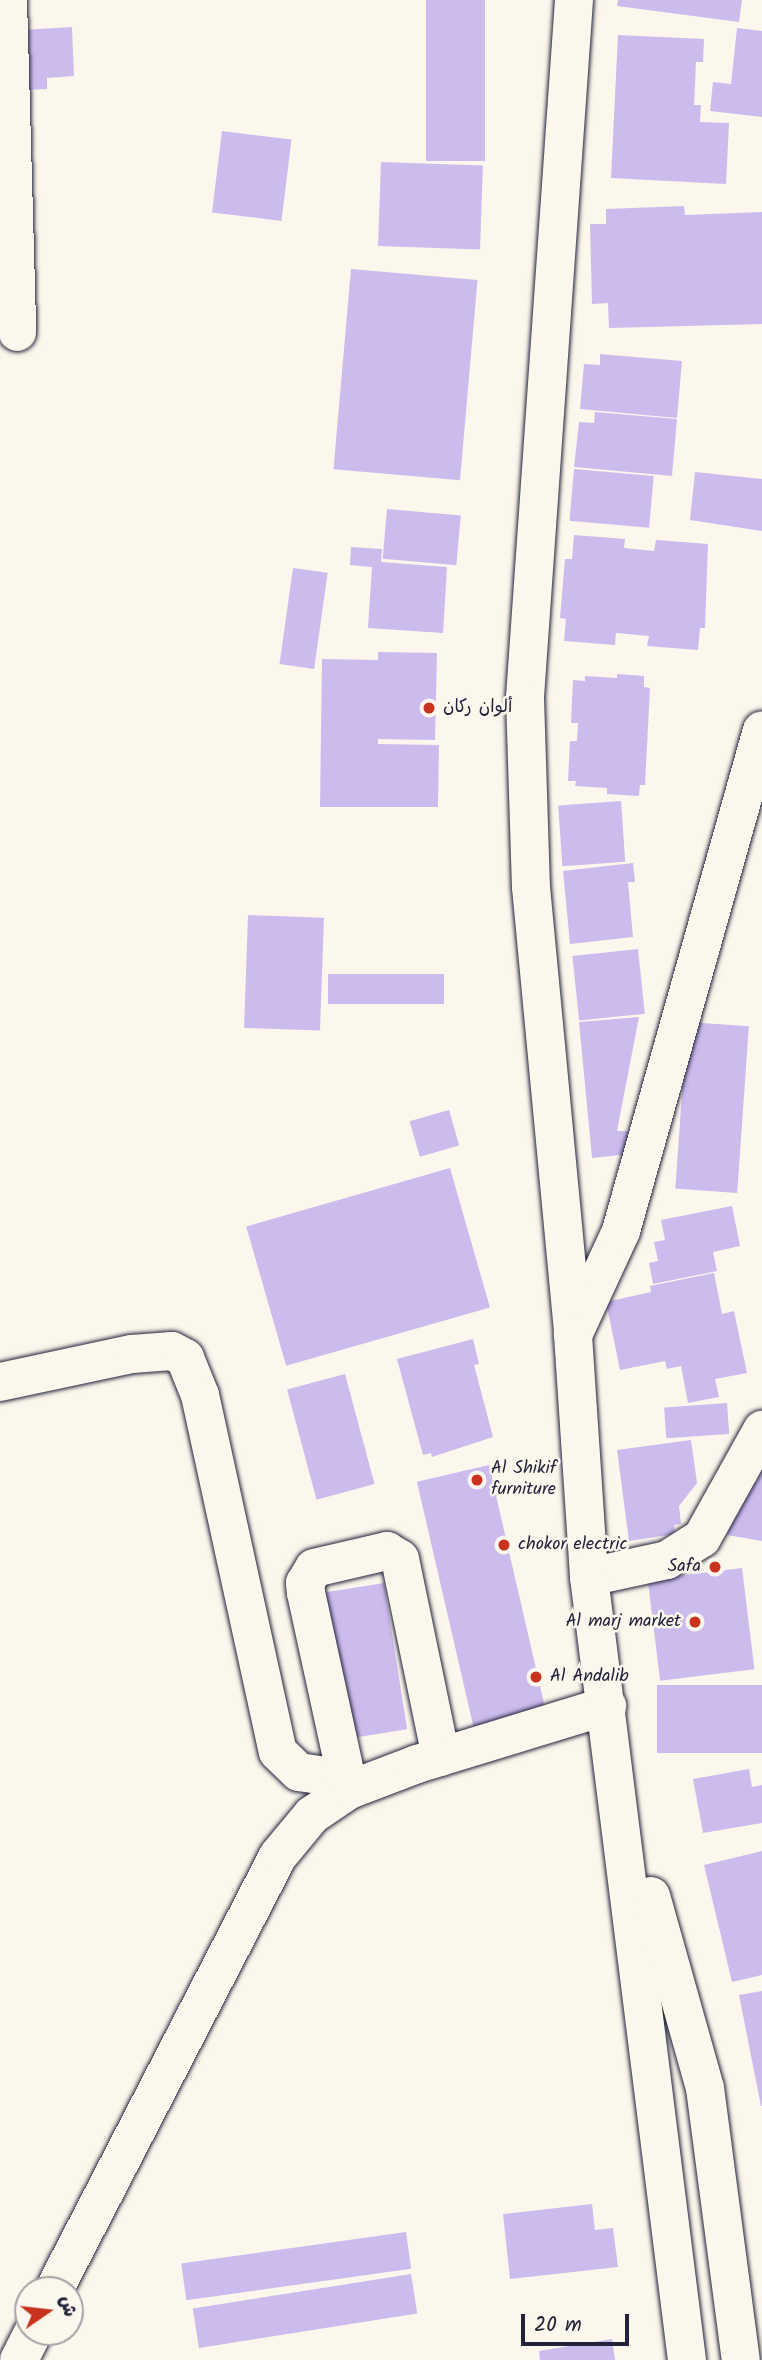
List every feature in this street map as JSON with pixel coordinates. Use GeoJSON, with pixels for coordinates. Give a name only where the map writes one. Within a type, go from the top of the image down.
{"type":"FeatureCollection","features":[{"type":"Feature","properties":{"kind":"main road"},"geometry":{"type":"LineString","coordinates":[[8,0],[18,332]]}},
{"type":"Feature","properties":{"kind":"main road"},"geometry":{"type":"LineString","coordinates":[[574,0],[525,698],[531,887],[573,1335],[589,1577],[618,1783],[687,2360]]}},
{"type":"Feature","properties":{"kind":"main road"},"geometry":{"type":"LineString","coordinates":[[573,1335],[621,1231],[762,730]]}},
{"type":"Feature","properties":{"kind":"main road"},"geometry":{"type":"LineString","coordinates":[[0,1382],[132,1354],[172,1351],[185,1358],[200,1395],[278,1752],[299,1772],[348,1784]]}},
{"type":"Feature","properties":{"kind":"main road"},"geometry":{"type":"LineString","coordinates":[[589,1577],[667,1560],[702,1538],[762,1430]]}},
{"type":"Feature","properties":{"kind":"main road"},"geometry":{"type":"LineString","coordinates":[[348,1784],[305,1583],[314,1568],[380,1552],[395,1553],[403,1567],[441,1757]]}},
{"type":"Feature","properties":{"kind":"main road"},"geometry":{"type":"LineString","coordinates":[[61,2276],[278,1856],[312,1815],[348,1784],[607,1706]]}},
{"type":"Feature","properties":{"kind":"main road"},"geometry":{"type":"LineString","coordinates":[[618,1783],[705,2088],[741,2360]]}},
{"type":"Feature","properties":{"kind":"building"},"geometry":{"type":"Polygon","coordinates":[[[426,0],[485,0],[485,161],[426,161],[426,0]]]}},
{"type":"Feature","properties":{"kind":"building"},"geometry":{"type":"Polygon","coordinates":[[[618,0],[742,0],[739,22],[617,6],[618,0]]]}},
{"type":"Feature","properties":{"kind":"building"},"geometry":{"type":"Polygon","coordinates":[[[72,27],[74,76],[47,78],[47,89],[25,90],[22,30],[72,27]]]}},
{"type":"Feature","properties":{"kind":"building"},"geometry":{"type":"Polygon","coordinates":[[[737,28],[762,31],[762,117],[710,111],[713,82],[731,84],[737,28]]]}},
{"type":"Feature","properties":{"kind":"building"},"geometry":{"type":"Polygon","coordinates":[[[618,35],[704,39],[703,62],[696,62],[694,105],[701,105],[700,122],[729,123],[726,184],[611,178],[618,35]]]}},
{"type":"Feature","properties":{"kind":"building"},"geometry":{"type":"Polygon","coordinates":[[[222,131],[291,140],[281,221],[212,212],[222,131]]]}},
{"type":"Feature","properties":{"kind":"building"},"geometry":{"type":"Polygon","coordinates":[[[381,162],[483,166],[480,250],[378,246],[381,162]]]}},
{"type":"Feature","properties":{"kind":"building"},"geometry":{"type":"Polygon","coordinates":[[[684,206],[685,215],[762,212],[762,324],[609,328],[608,303],[592,304],[590,224],[606,224],[606,209],[684,206]]]}},
{"type":"Feature","properties":{"kind":"building"},"geometry":{"type":"Polygon","coordinates":[[[351,269],[478,280],[460,480],[333,469],[351,269]]]}},
{"type":"Feature","properties":{"kind":"building"},"geometry":{"type":"Polygon","coordinates":[[[600,354],[682,361],[677,418],[580,409],[584,364],[600,365],[600,354]]]}},
{"type":"Feature","properties":{"kind":"building"},"geometry":{"type":"Polygon","coordinates":[[[595,412],[677,419],[672,476],[574,467],[579,422],[594,423],[595,412]]]}},
{"type":"Feature","properties":{"kind":"building"},"geometry":{"type":"Polygon","coordinates":[[[574,469],[654,476],[649,528],[569,521],[574,469]]]}},
{"type":"Feature","properties":{"kind":"building"},"geometry":{"type":"Polygon","coordinates":[[[695,472],[762,479],[762,531],[690,520],[695,472]]]}},
{"type":"Feature","properties":{"kind":"building"},"geometry":{"type":"Polygon","coordinates":[[[387,509],[461,515],[456,565],[383,559],[387,509]]]}},
{"type":"Feature","properties":{"kind":"building"},"geometry":{"type":"Polygon","coordinates":[[[574,535],[625,539],[624,548],[654,551],[656,540],[708,544],[705,628],[700,628],[698,650],[647,646],[649,636],[616,633],[615,645],[564,641],[566,619],[560,618],[565,559],[572,559],[574,535]]]}},
{"type":"Feature","properties":{"kind":"building"},"geometry":{"type":"Polygon","coordinates":[[[351,547],[382,549],[381,562],[447,567],[443,633],[368,628],[372,567],[350,565],[351,547]]]}},
{"type":"Feature","properties":{"kind":"building"},"geometry":{"type":"Polygon","coordinates":[[[293,568],[328,573],[314,669],[280,664],[293,568]]]}},
{"type":"Feature","properties":{"kind":"building"},"geometry":{"type":"Polygon","coordinates":[[[378,652],[437,653],[435,740],[378,739],[378,744],[439,745],[438,807],[320,807],[322,659],[378,660],[378,652]]]}},
{"type":"Feature","properties":{"kind":"building"},"geometry":{"type":"Polygon","coordinates":[[[617,674],[644,676],[644,687],[650,688],[645,785],[640,785],[639,796],[607,794],[607,788],[575,786],[576,781],[568,781],[570,741],[577,741],[578,723],[571,723],[573,680],[585,681],[585,676],[617,678],[617,674]]]}},
{"type":"Feature","properties":{"kind":"building"},"geometry":{"type":"Polygon","coordinates":[[[621,801],[625,862],[562,866],[558,805],[621,801]]]}},
{"type":"Feature","properties":{"kind":"building"},"geometry":{"type":"Polygon","coordinates":[[[633,863],[635,882],[628,882],[633,937],[570,944],[563,871],[633,863]]]}},
{"type":"Feature","properties":{"kind":"building"},"geometry":{"type":"Polygon","coordinates":[[[248,915],[324,918],[320,1031],[244,1028],[248,915]]]}},
{"type":"Feature","properties":{"kind":"building"},"geometry":{"type":"Polygon","coordinates":[[[638,949],[645,1014],[579,1021],[572,956],[638,949]]]}},
{"type":"Feature","properties":{"kind":"building"},"geometry":{"type":"Polygon","coordinates":[[[328,974],[444,974],[444,1004],[328,1004],[328,974]]]}},
{"type":"Feature","properties":{"kind":"building"},"geometry":{"type":"Polygon","coordinates":[[[639,1017],[617,1131],[628,1131],[629,1154],[592,1158],[579,1022],[639,1017]]]}},
{"type":"Feature","properties":{"kind":"building"},"geometry":{"type":"Polygon","coordinates":[[[687,1022],[749,1026],[737,1193],[675,1189],[687,1022]]]}},
{"type":"Feature","properties":{"kind":"building"},"geometry":{"type":"Polygon","coordinates":[[[449,1110],[459,1146],[420,1157],[410,1121],[449,1110]]]}},
{"type":"Feature","properties":{"kind":"building"},"geometry":{"type":"Polygon","coordinates":[[[450,1168],[490,1307],[286,1366],[246,1226],[450,1168]]]}},
{"type":"Feature","properties":{"kind":"building"},"geometry":{"type":"Polygon","coordinates":[[[732,1206],[740,1246],[713,1252],[717,1271],[653,1284],[649,1263],[658,1261],[654,1242],[665,1240],[661,1220],[732,1206]]]}},
{"type":"Feature","properties":{"kind":"building"},"geometry":{"type":"Polygon","coordinates":[[[714,1273],[722,1314],[734,1311],[747,1373],[715,1379],[719,1397],[688,1403],[681,1366],[667,1369],[665,1361],[620,1370],[606,1302],[651,1292],[650,1286],[714,1273]]]}},
{"type":"Feature","properties":{"kind":"building"},"geometry":{"type":"Polygon","coordinates":[[[473,1339],[479,1364],[474,1365],[493,1437],[432,1457],[431,1453],[423,1455],[397,1359],[473,1339]]]}},
{"type":"Feature","properties":{"kind":"building"},"geometry":{"type":"Polygon","coordinates":[[[345,1374],[375,1484],[317,1500],[287,1390],[345,1374]]]}},
{"type":"Feature","properties":{"kind":"building"},"geometry":{"type":"Polygon","coordinates":[[[727,1403],[729,1434],[666,1438],[664,1407],[727,1403]]]}},
{"type":"Feature","properties":{"kind":"building"},"geometry":{"type":"Polygon","coordinates":[[[691,1440],[697,1483],[679,1506],[681,1524],[674,1525],[675,1534],[629,1541],[617,1450],[691,1440]]]}},
{"type":"Feature","properties":{"kind":"building"},"geometry":{"type":"Polygon","coordinates":[[[762,1462],[762,1541],[727,1535],[744,1479],[757,1482],[762,1462]]]}},
{"type":"Feature","properties":{"kind":"building"},"geometry":{"type":"Polygon","coordinates":[[[489,1465],[547,1714],[474,1731],[417,1482],[489,1465]]]}},
{"type":"Feature","properties":{"kind":"building"},"geometry":{"type":"Polygon","coordinates":[[[742,1568],[754,1669],[660,1681],[648,1580],[742,1568]]]}},
{"type":"Feature","properties":{"kind":"building"},"geometry":{"type":"Polygon","coordinates":[[[384,1583],[407,1729],[349,1738],[326,1592],[384,1583]]]}},
{"type":"Feature","properties":{"kind":"building"},"geometry":{"type":"Polygon","coordinates":[[[657,1685],[762,1685],[762,1753],[657,1753],[657,1685]]]}},
{"type":"Feature","properties":{"kind":"building"},"geometry":{"type":"Polygon","coordinates":[[[749,1769],[752,1787],[762,1785],[762,1823],[703,1833],[693,1779],[749,1769]]]}},
{"type":"Feature","properties":{"kind":"building"},"geometry":{"type":"Polygon","coordinates":[[[762,1851],[762,1975],[732,1982],[704,1865],[762,1851]]]}},
{"type":"Feature","properties":{"kind":"building"},"geometry":{"type":"Polygon","coordinates":[[[762,1991],[762,2106],[761,2106],[739,1995],[762,1991]]]}},
{"type":"Feature","properties":{"kind":"building"},"geometry":{"type":"Polygon","coordinates":[[[592,2204],[595,2230],[613,2228],[618,2267],[510,2279],[503,2214],[592,2204]]]}},
{"type":"Feature","properties":{"kind":"building"},"geometry":{"type":"Polygon","coordinates":[[[406,2232],[411,2269],[186,2300],[181,2264],[406,2232]]]}},
{"type":"Feature","properties":{"kind":"building"},"geometry":{"type":"Polygon","coordinates":[[[411,2274],[417,2314],[199,2348],[193,2309],[411,2274]]]}},
{"type":"Feature","properties":{"kind":"building"},"geometry":{"type":"Polygon","coordinates":[[[612,2339],[615,2360],[540,2360],[539,2351],[612,2339]]]}},
{"type":"Feature","properties":{"kind":"place","name":"ألوان ركان"},"geometry":{"type":"Point","coordinates":[429,708]}},
{"type":"Feature","properties":{"kind":"place","name":"Al Shikif furniture"},"geometry":{"type":"Point","coordinates":[477,1480]}},
{"type":"Feature","properties":{"kind":"place","name":"chokor electric"},"geometry":{"type":"Point","coordinates":[504,1545]}},
{"type":"Feature","properties":{"kind":"place","name":"Safa"},"geometry":{"type":"Point","coordinates":[715,1567]}},
{"type":"Feature","properties":{"kind":"place","name":"Al marj market"},"geometry":{"type":"Point","coordinates":[695,1622]}},
{"type":"Feature","properties":{"kind":"place","name":"Al Andalib"},"geometry":{"type":"Point","coordinates":[536,1677]}}]}
